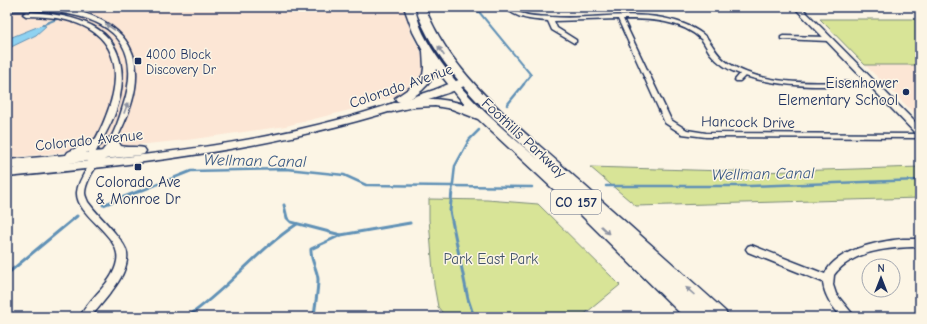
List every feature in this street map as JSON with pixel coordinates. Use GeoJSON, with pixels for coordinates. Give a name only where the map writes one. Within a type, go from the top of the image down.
{"type":"FeatureCollection","features":[{"type":"Feature","properties":{"kind":"highway","name":"Foothills Parkway"},"geometry":{"type":"LineString","coordinates":[[408,7],[419,35],[427,50],[502,135],[570,196],[697,317]]}},
{"type":"Feature","properties":{"kind":"highway","name":"Foothills Parkway"},"geometry":{"type":"LineString","coordinates":[[420,7],[427,28],[457,83],[525,141],[719,317]]}},
{"type":"Feature","properties":{"kind":"highway"},"geometry":{"type":"LineString","coordinates":[[401,98],[421,85],[430,74],[431,65],[427,50]]}},
{"type":"Feature","properties":{"kind":"highway"},"geometry":{"type":"LineString","coordinates":[[391,108],[422,102],[451,104],[482,118],[502,135]]}},
{"type":"Feature","properties":{"kind":"main road","name":"Colorado Avenue"},"geometry":{"type":"LineString","coordinates":[[7,164],[62,160],[91,161],[105,155],[253,136],[306,125],[457,83]]}},
{"type":"Feature","properties":{"kind":"main road","name":"Colorado Avenue"},"geometry":{"type":"LineString","coordinates":[[7,173],[91,161],[230,147],[309,131],[391,108],[457,83]]}},
{"type":"Feature","properties":{"kind":"main road"},"geometry":{"type":"LineString","coordinates":[[112,141],[118,149],[128,152]]}},
{"type":"Feature","properties":{"kind":"main road"},"geometry":{"type":"LineString","coordinates":[[62,160],[97,142]]}},
{"type":"Feature","properties":{"kind":"street"},"geometry":{"type":"LineString","coordinates":[[508,7],[514,13],[524,17],[660,19],[688,28],[704,38],[715,55],[721,61],[744,74],[790,84],[871,83]]}},
{"type":"Feature","properties":{"kind":"street"},"geometry":{"type":"LineString","coordinates":[[797,7],[920,133]]}},
{"type":"Feature","properties":{"kind":"street"},"geometry":{"type":"LineString","coordinates":[[7,9],[38,8],[100,18],[122,37],[129,51],[133,65],[134,78],[129,100],[105,155]]}},
{"type":"Feature","properties":{"kind":"street"},"geometry":{"type":"LineString","coordinates":[[7,14],[52,15],[86,24],[104,35],[114,50],[119,70],[119,84],[115,102],[108,121],[97,142],[81,194],[91,212],[101,222],[120,247],[122,254],[118,273],[85,317]]}},
{"type":"Feature","properties":{"kind":"street"},"geometry":{"type":"LineString","coordinates":[[86,24],[100,18]]}},
{"type":"Feature","properties":{"kind":"street"},"geometry":{"type":"LineString","coordinates":[[550,18],[554,29],[574,41]]}},
{"type":"Feature","properties":{"kind":"street","name":"Hancock Drive"},"geometry":{"type":"LineString","coordinates":[[620,18],[668,121],[685,132],[706,135],[920,136]]}},
{"type":"Feature","properties":{"kind":"street"},"geometry":{"type":"LineString","coordinates":[[782,38],[828,39]]}},
{"type":"Feature","properties":{"kind":"street"},"geometry":{"type":"LineString","coordinates":[[738,80],[744,74]]}},
{"type":"Feature","properties":{"kind":"street"},"geometry":{"type":"LineString","coordinates":[[850,317],[836,303],[830,292],[828,280],[830,272],[836,266],[859,252],[881,246],[920,242]]}},
{"type":"Feature","properties":{"kind":"street"},"geometry":{"type":"LineString","coordinates":[[751,249],[828,280]]}},
{"type":"Feature","properties":{"kind":"shaded area"},"geometry":{"type":"Polygon","coordinates":[[[7,7],[404,7],[411,33],[428,65],[421,82],[401,95],[350,110],[286,126],[187,140],[7,158],[7,7]]]}},
{"type":"Feature","properties":{"kind":"shaded area","name":"Eisenhower Elementary School"},"geometry":{"type":"Polygon","coordinates":[[[865,65],[920,65],[920,119],[865,65]]]}},
{"type":"Feature","properties":{"kind":"green space"},"geometry":{"type":"Polygon","coordinates":[[[820,19],[920,19],[920,65],[865,65],[820,19]]]}},
{"type":"Feature","properties":{"kind":"green space"},"geometry":{"type":"Polygon","coordinates":[[[590,167],[759,172],[920,167],[920,198],[636,206],[590,167]]]}},
{"type":"Feature","properties":{"kind":"green space","name":"Park East Park"},"geometry":{"type":"Polygon","coordinates":[[[429,199],[487,200],[538,204],[620,285],[581,317],[446,317],[438,307],[434,285],[429,199]]]}},
{"type":"Feature","properties":{"kind":"water"},"geometry":{"type":"Polygon","coordinates":[[[42,25],[46,26],[36,35],[7,49],[7,42],[12,37],[42,25]]]}},
{"type":"Feature","properties":{"kind":"waterway"},"geometry":{"type":"LineString","coordinates":[[74,12],[86,7]]}},
{"type":"Feature","properties":{"kind":"waterway"},"geometry":{"type":"LineString","coordinates":[[475,7],[531,75],[523,85]]}},
{"type":"Feature","properties":{"kind":"waterway"},"geometry":{"type":"LineString","coordinates":[[42,25],[69,14]]}},
{"type":"Feature","properties":{"kind":"waterway"},"geometry":{"type":"LineString","coordinates":[[507,105],[524,84]]}},
{"type":"Feature","properties":{"kind":"waterway"},"geometry":{"type":"LineString","coordinates":[[453,186],[455,166],[469,140],[479,130]]}},
{"type":"Feature","properties":{"kind":"waterway","name":"Wellman Canal"},"geometry":{"type":"LineString","coordinates":[[138,192],[191,171],[287,169],[344,175],[366,185],[453,186]]}},
{"type":"Feature","properties":{"kind":"waterway","name":"Wellman Canal"},"geometry":{"type":"LineString","coordinates":[[606,186],[750,186],[920,180]]}},
{"type":"Feature","properties":{"kind":"waterway","name":"Wellman Canal"},"geometry":{"type":"LineString","coordinates":[[452,192],[453,186]]}},
{"type":"Feature","properties":{"kind":"waterway","name":"Wellman Canal"},"geometry":{"type":"LineString","coordinates":[[453,186],[532,187]]}},
{"type":"Feature","properties":{"kind":"waterway","name":"Wellman Canal"},"geometry":{"type":"LineString","coordinates":[[103,205],[140,191]]}},
{"type":"Feature","properties":{"kind":"waterway"},"geometry":{"type":"LineString","coordinates":[[452,191],[450,211],[468,299],[474,317]]}},
{"type":"Feature","properties":{"kind":"waterway"},"geometry":{"type":"LineString","coordinates":[[284,205],[287,218],[291,222],[341,235]]}},
{"type":"Feature","properties":{"kind":"waterway","name":"Wellman Canal"},"geometry":{"type":"LineString","coordinates":[[7,274],[77,216]]}},
{"type":"Feature","properties":{"kind":"waterway"},"geometry":{"type":"LineString","coordinates":[[341,235],[410,223]]}},
{"type":"Feature","properties":{"kind":"waterway"},"geometry":{"type":"LineString","coordinates":[[187,317],[215,295],[268,246],[297,224]]}},
{"type":"Feature","properties":{"kind":"waterway"},"geometry":{"type":"LineString","coordinates":[[314,317],[318,279],[311,249],[341,235]]}},
{"type":"Feature","properties":{"kind":"place","name":"4000 Block Discovery Dr"},"geometry":{"type":"Point","coordinates":[138,61]}},
{"type":"Feature","properties":{"kind":"place","name":"Eisenhower Elementary School"},"geometry":{"type":"Point","coordinates":[906,92]}},
{"type":"Feature","properties":{"kind":"place","name":"Colorado Ave & Monroe Dr"},"geometry":{"type":"Point","coordinates":[138,167]}}]}
